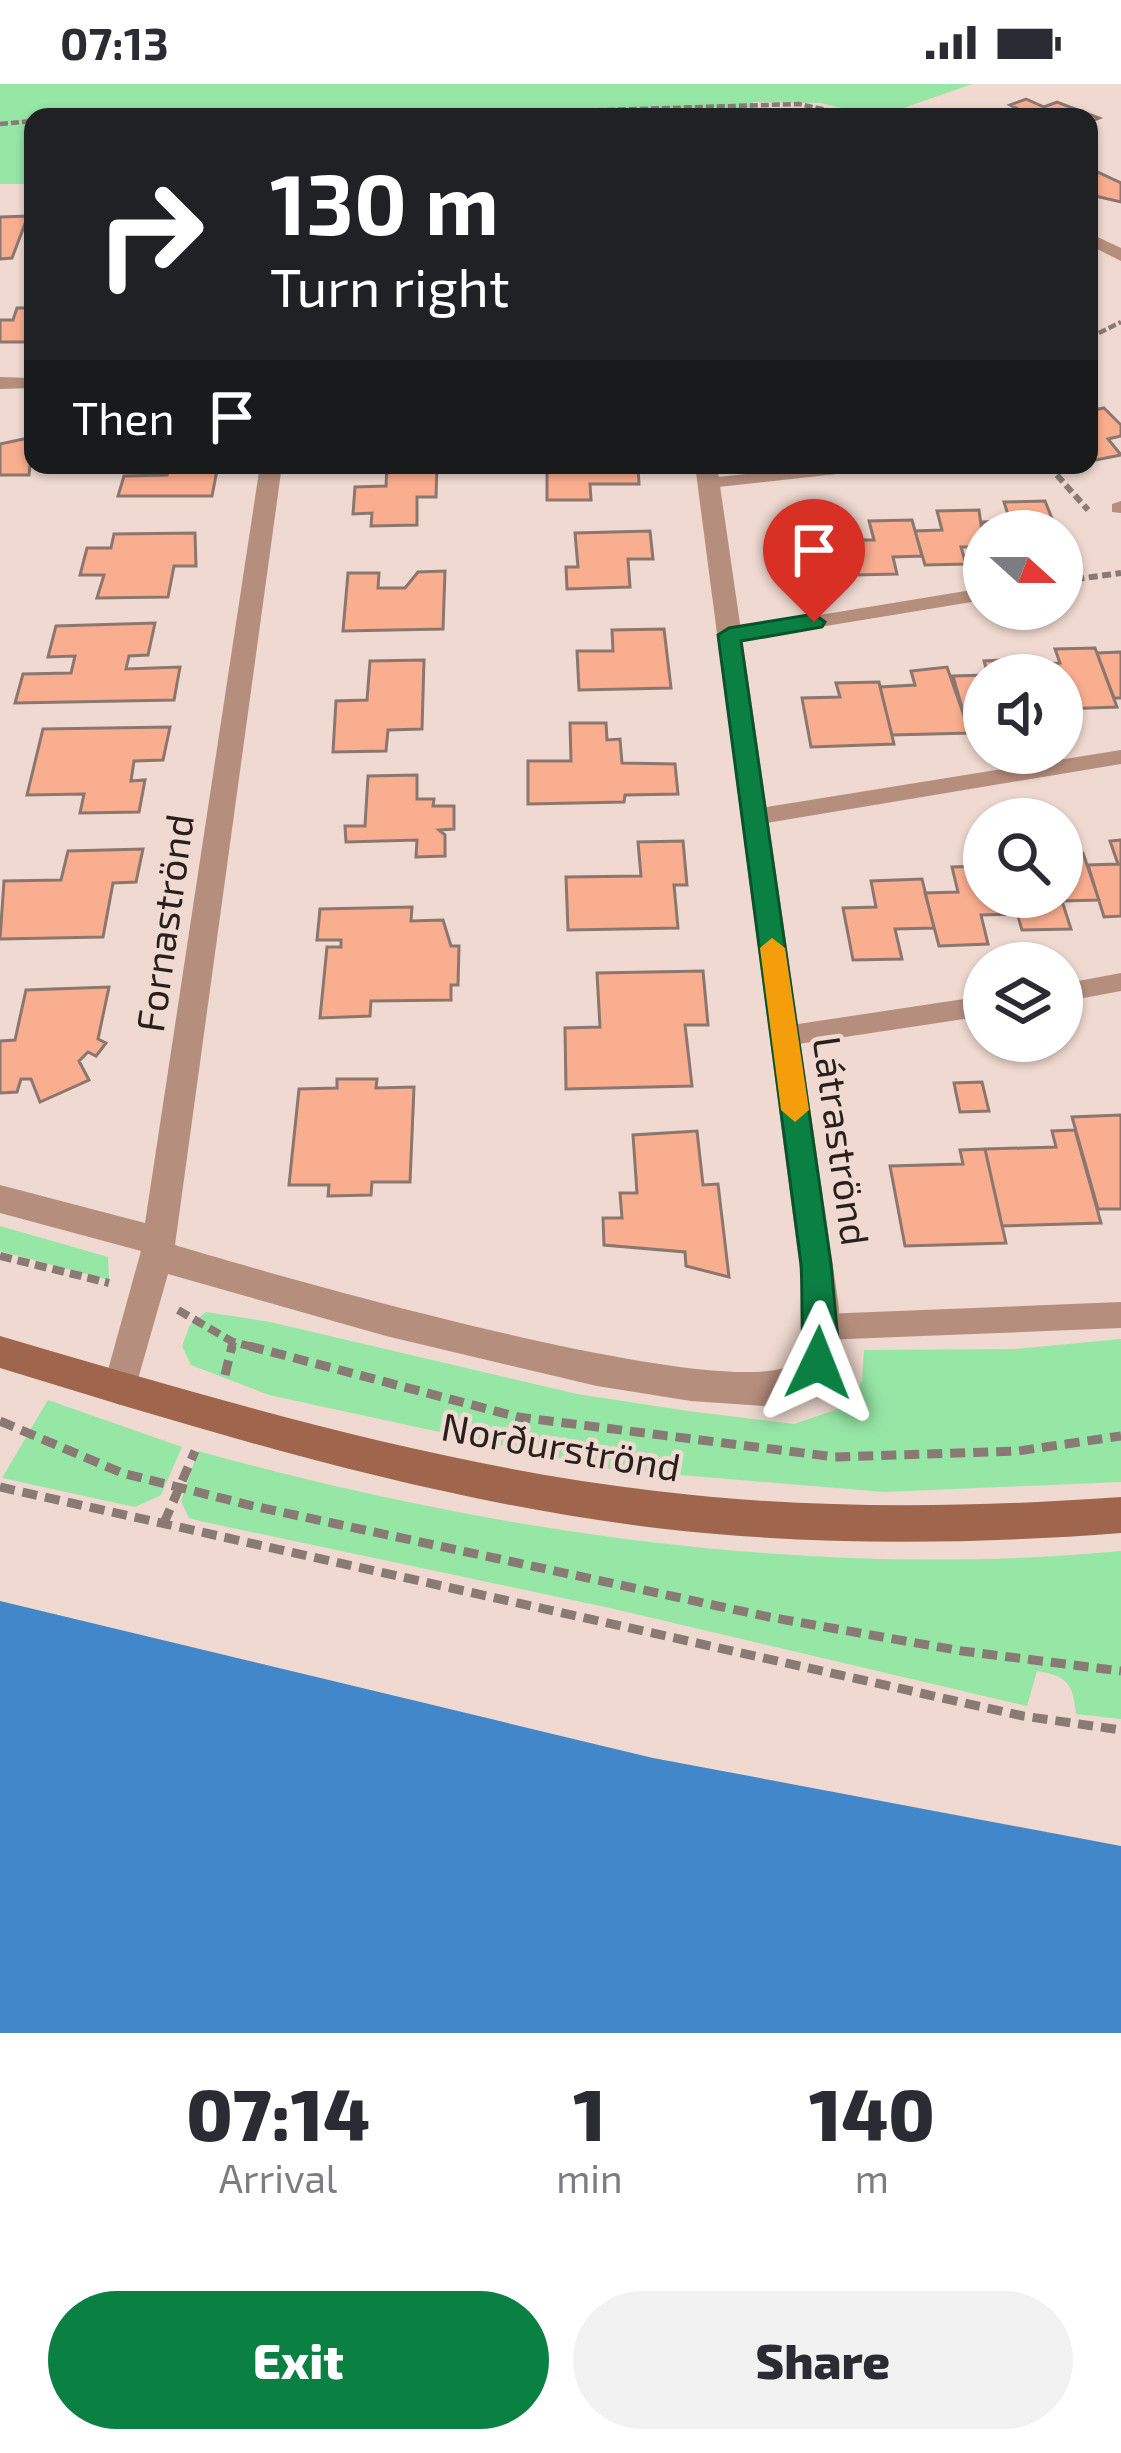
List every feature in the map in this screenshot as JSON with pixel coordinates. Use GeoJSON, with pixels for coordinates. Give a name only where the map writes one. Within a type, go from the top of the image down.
{"type":"FeatureCollection","features":[{"type":"Feature","properties":{"kind":"street","name":"Fornaströnd"},"geometry":{"type":"LineString","coordinates":[[120,1388],[157,1248],[270,474]]}},
{"type":"Feature","properties":{"kind":"street","name":"Látraströnd"},"geometry":{"type":"LineString","coordinates":[[157,1248],[356,1316],[555,1363],[734,1387],[776,1387],[803,1381],[818,1363],[822,1327],[707,474]]}},
{"type":"Feature","properties":{"kind":"street"},"geometry":{"type":"LineString","coordinates":[[0,1198],[157,1248]]}},
{"type":"Feature","properties":{"kind":"street","name":"Norðurströnd"},"geometry":{"type":"LineString","coordinates":[[0,1352],[120,1388],[505,1486],[719,1516],[974,1525],[1121,1514]]}},
{"type":"Feature","properties":{"kind":"lane"},"geometry":{"type":"LineString","coordinates":[[729,635],[963,597]]}},
{"type":"Feature","properties":{"kind":"lane"},"geometry":{"type":"LineString","coordinates":[[754,817],[1121,757]]}},
{"type":"Feature","properties":{"kind":"lane"},"geometry":{"type":"LineString","coordinates":[[1083,988],[1121,982]]}},
{"type":"Feature","properties":{"kind":"lane"},"geometry":{"type":"LineString","coordinates":[[785,1036],[963,1009]]}},
{"type":"Feature","properties":{"kind":"lane"},"geometry":{"type":"LineString","coordinates":[[822,1327],[1121,1315]]}},
{"type":"Feature","properties":{"kind":"path"},"geometry":{"type":"LineString","coordinates":[[670,108],[800,104],[818,108]]}},
{"type":"Feature","properties":{"kind":"path"},"geometry":{"type":"LineString","coordinates":[[1083,578],[1121,573]]}},
{"type":"Feature","properties":{"kind":"path"},"geometry":{"type":"LineString","coordinates":[[0,1421],[122,1473],[180,1486],[769,1616],[962,1651],[1121,1671]]}},
{"type":"Feature","properties":{"kind":"path"},"geometry":{"type":"LineString","coordinates":[[164,1522],[180,1486]]}},
{"type":"Feature","properties":{"kind":"path"},"geometry":{"type":"LineString","coordinates":[[0,1487],[1040,1720],[1121,1730]]}},
{"type":"Feature","properties":{"kind":"green space"},"geometry":{"type":"Polygon","coordinates":[[[0,84],[972,84],[904,108],[753,102],[755,108],[24,108],[24,184],[0,184],[0,84]]]}},
{"type":"Feature","properties":{"kind":"green space"},"geometry":{"type":"Polygon","coordinates":[[[0,1226],[108,1257],[109,1280],[0,1251],[0,1226]]]}},
{"type":"Feature","properties":{"kind":"green space"},"geometry":{"type":"Polygon","coordinates":[[[206,1312],[270,1322],[577,1394],[794,1424],[847,1406],[862,1381],[864,1350],[1015,1349],[1121,1339],[1121,1482],[884,1492],[610,1469],[269,1395],[191,1365],[182,1346],[190,1325],[206,1312]]]}},
{"type":"Feature","properties":{"kind":"green space"},"geometry":{"type":"Polygon","coordinates":[[[48,1400],[182,1447],[161,1495],[135,1507],[2,1478],[48,1400]]]}},
{"type":"Feature","properties":{"kind":"green space"},"geometry":{"type":"Polygon","coordinates":[[[198,1451],[423,1505],[655,1543],[889,1559],[1121,1551],[1121,1719],[1076,1714],[1067,1683],[1047,1673],[1037,1671],[1027,1706],[610,1608],[189,1518],[181,1501],[198,1451]]]}},
{"type":"Feature","properties":{"kind":"water"},"geometry":{"type":"Polygon","coordinates":[[[0,1601],[653,1758],[1121,1846],[1121,2033],[0,2033],[0,1601]]]}},
{"type":"Feature","properties":{"kind":"building"},"geometry":{"type":"Polygon","coordinates":[[[1026,99],[1044,107],[1057,102],[1073,108],[1016,108],[1010,105],[1026,99]]]}},
{"type":"Feature","properties":{"kind":"building"},"geometry":{"type":"Polygon","coordinates":[[[1098,172],[1121,183],[1121,202],[1098,197],[1098,172]]]}},
{"type":"Feature","properties":{"kind":"building"},"geometry":{"type":"Polygon","coordinates":[[[24,216],[12,258],[0,259],[0,217],[24,216]]]}},
{"type":"Feature","properties":{"kind":"building"},"geometry":{"type":"Polygon","coordinates":[[[17,308],[24,308],[24,342],[0,342],[0,320],[13,320],[17,308]]]}},
{"type":"Feature","properties":{"kind":"building"},"geometry":{"type":"Polygon","coordinates":[[[1104,408],[1121,425],[1121,436],[1108,439],[1121,455],[1098,460],[1098,409],[1104,408]]]}},
{"type":"Feature","properties":{"kind":"building"},"geometry":{"type":"Polygon","coordinates":[[[24,439],[24,474],[29,475],[0,475],[0,444],[24,439]]]}},
{"type":"Feature","properties":{"kind":"building"},"geometry":{"type":"Polygon","coordinates":[[[216,474],[212,496],[118,496],[124,476],[216,474]]]}},
{"type":"Feature","properties":{"kind":"building"},"geometry":{"type":"Polygon","coordinates":[[[387,474],[437,474],[436,497],[417,497],[417,525],[371,526],[372,513],[353,514],[355,487],[386,486],[387,474]]]}},
{"type":"Feature","properties":{"kind":"building"},"geometry":{"type":"Polygon","coordinates":[[[547,474],[638,474],[639,484],[590,484],[591,500],[547,500],[547,474]]]}},
{"type":"Feature","properties":{"kind":"building"},"geometry":{"type":"Polygon","coordinates":[[[1045,501],[1049,510],[1007,510],[1004,502],[1045,501]]]}},
{"type":"Feature","properties":{"kind":"building"},"geometry":{"type":"Polygon","coordinates":[[[963,510],[963,564],[925,565],[915,531],[942,530],[937,511],[963,510]]]}},
{"type":"Feature","properties":{"kind":"building"},"geometry":{"type":"Polygon","coordinates":[[[912,520],[922,556],[893,557],[897,574],[855,575],[846,540],[874,540],[869,521],[912,520]]]}},
{"type":"Feature","properties":{"kind":"building"},"geometry":{"type":"Polygon","coordinates":[[[844,529],[853,566],[822,566],[826,584],[783,585],[776,550],[805,549],[801,530],[844,529]]]}},
{"type":"Feature","properties":{"kind":"building"},"geometry":{"type":"Polygon","coordinates":[[[650,531],[653,559],[628,559],[630,587],[567,589],[566,567],[578,567],[575,533],[650,531]]]}},
{"type":"Feature","properties":{"kind":"building"},"geometry":{"type":"Polygon","coordinates":[[[195,533],[196,566],[174,566],[168,597],[97,598],[104,575],[80,575],[87,548],[111,548],[114,534],[195,533]]]}},
{"type":"Feature","properties":{"kind":"building"},"geometry":{"type":"Polygon","coordinates":[[[445,571],[443,629],[343,631],[348,573],[379,573],[378,588],[405,588],[418,572],[445,571]]]}},
{"type":"Feature","properties":{"kind":"building"},"geometry":{"type":"Polygon","coordinates":[[[155,623],[148,655],[129,656],[126,669],[180,667],[174,700],[15,703],[23,674],[71,673],[75,656],[48,657],[56,626],[155,623]]]}},
{"type":"Feature","properties":{"kind":"building"},"geometry":{"type":"Polygon","coordinates":[[[664,629],[671,688],[579,690],[577,651],[613,651],[612,630],[664,629]]]}},
{"type":"Feature","properties":{"kind":"building"},"geometry":{"type":"Polygon","coordinates":[[[1095,648],[1117,707],[1083,708],[1083,654],[1057,654],[1055,649],[1095,648]]]}},
{"type":"Feature","properties":{"kind":"building"},"geometry":{"type":"Polygon","coordinates":[[[1121,652],[1121,698],[1114,698],[1097,653],[1121,652]]]}},
{"type":"Feature","properties":{"kind":"building"},"geometry":{"type":"Polygon","coordinates":[[[424,660],[422,729],[388,730],[386,751],[333,752],[336,701],[367,700],[370,661],[424,660]]]}},
{"type":"Feature","properties":{"kind":"building"},"geometry":{"type":"Polygon","coordinates":[[[947,667],[963,713],[963,733],[892,735],[880,687],[915,685],[911,671],[947,667]]]}},
{"type":"Feature","properties":{"kind":"building"},"geometry":{"type":"Polygon","coordinates":[[[953,676],[963,676],[963,711],[953,676]]]}},
{"type":"Feature","properties":{"kind":"building"},"geometry":{"type":"Polygon","coordinates":[[[879,682],[894,744],[811,747],[802,698],[840,697],[836,683],[879,682]]]}},
{"type":"Feature","properties":{"kind":"building"},"geometry":{"type":"Polygon","coordinates":[[[570,723],[606,723],[607,740],[620,739],[622,763],[675,764],[678,794],[625,795],[624,802],[528,804],[528,761],[571,761],[570,723]]]}},
{"type":"Feature","properties":{"kind":"building"},"geometry":{"type":"Polygon","coordinates":[[[170,727],[163,760],[134,761],[131,781],[145,780],[139,812],[80,813],[84,794],[27,795],[43,729],[170,727]]]}},
{"type":"Feature","properties":{"kind":"building"},"geometry":{"type":"Polygon","coordinates":[[[417,775],[417,799],[434,799],[433,806],[454,806],[454,829],[439,830],[445,835],[445,856],[416,857],[417,840],[346,842],[345,826],[365,826],[368,776],[417,775]]]}},
{"type":"Feature","properties":{"kind":"building"},"geometry":{"type":"Polygon","coordinates":[[[1121,840],[1121,916],[1104,917],[1088,865],[1118,864],[1110,841],[1121,840]]]}},
{"type":"Feature","properties":{"kind":"building"},"geometry":{"type":"Polygon","coordinates":[[[683,841],[687,885],[674,885],[678,928],[568,930],[566,877],[641,876],[638,842],[683,841]]]}},
{"type":"Feature","properties":{"kind":"building"},"geometry":{"type":"Polygon","coordinates":[[[143,849],[136,882],[113,883],[103,937],[0,939],[4,881],[61,880],[68,851],[143,849]]]}},
{"type":"Feature","properties":{"kind":"building"},"geometry":{"type":"Polygon","coordinates":[[[1083,853],[1099,900],[1083,900],[1083,853]]]}},
{"type":"Feature","properties":{"kind":"building"},"geometry":{"type":"Polygon","coordinates":[[[952,867],[963,867],[963,918],[982,918],[988,942],[939,946],[925,893],[958,892],[952,867]]]}},
{"type":"Feature","properties":{"kind":"building"},"geometry":{"type":"Polygon","coordinates":[[[922,879],[934,928],[895,929],[902,959],[853,960],[843,908],[876,907],[871,881],[922,879]]]}},
{"type":"Feature","properties":{"kind":"building"},"geometry":{"type":"Polygon","coordinates":[[[412,907],[411,921],[443,920],[451,946],[459,946],[458,985],[451,985],[451,1000],[371,1001],[370,1016],[320,1018],[327,947],[341,947],[341,940],[317,940],[320,909],[412,907]]]}},
{"type":"Feature","properties":{"kind":"building"},"geometry":{"type":"Polygon","coordinates":[[[1018,918],[1067,918],[1071,929],[1022,930],[1018,918]]]}},
{"type":"Feature","properties":{"kind":"building"},"geometry":{"type":"Polygon","coordinates":[[[703,971],[708,1025],[685,1025],[692,1086],[566,1089],[565,1028],[600,1027],[597,973],[703,971]]]}},
{"type":"Feature","properties":{"kind":"building"},"geometry":{"type":"Polygon","coordinates":[[[109,987],[98,1039],[106,1043],[96,1056],[88,1052],[79,1061],[89,1080],[40,1102],[31,1079],[21,1079],[17,1092],[0,1093],[0,1041],[15,1040],[26,990],[109,987]]]}},
{"type":"Feature","properties":{"kind":"building"},"geometry":{"type":"Polygon","coordinates":[[[337,1079],[377,1079],[376,1088],[414,1087],[410,1182],[372,1182],[371,1195],[328,1196],[329,1185],[289,1185],[299,1089],[337,1088],[337,1079]]]}},
{"type":"Feature","properties":{"kind":"building"},"geometry":{"type":"Polygon","coordinates":[[[982,1082],[989,1111],[960,1112],[954,1083],[982,1082]]]}},
{"type":"Feature","properties":{"kind":"building"},"geometry":{"type":"Polygon","coordinates":[[[1121,1115],[1121,1209],[1098,1209],[1072,1117],[1121,1115]]]}},
{"type":"Feature","properties":{"kind":"building"},"geometry":{"type":"Polygon","coordinates":[[[1075,1130],[1101,1223],[1002,1226],[985,1149],[1056,1147],[1052,1131],[1075,1130]]]}},
{"type":"Feature","properties":{"kind":"building"},"geometry":{"type":"Polygon","coordinates":[[[697,1131],[703,1185],[718,1184],[729,1277],[686,1266],[685,1252],[604,1245],[603,1218],[622,1218],[620,1193],[637,1193],[633,1135],[697,1131]]]}},
{"type":"Feature","properties":{"kind":"building"},"geometry":{"type":"Polygon","coordinates":[[[985,1149],[1006,1243],[905,1246],[890,1166],[963,1164],[960,1150],[985,1149]]]}},
{"type":"Feature","properties":{"kind":"slow traffic"},"geometry":{"type":"LineString","coordinates":[[772,948],[795,1110]]}},
{"type":"Feature","properties":{"kind":"route"},"geometry":{"type":"LineString","coordinates":[[814,622],[729,635],[816,1264],[822,1340],[818,1363]]}}]}
